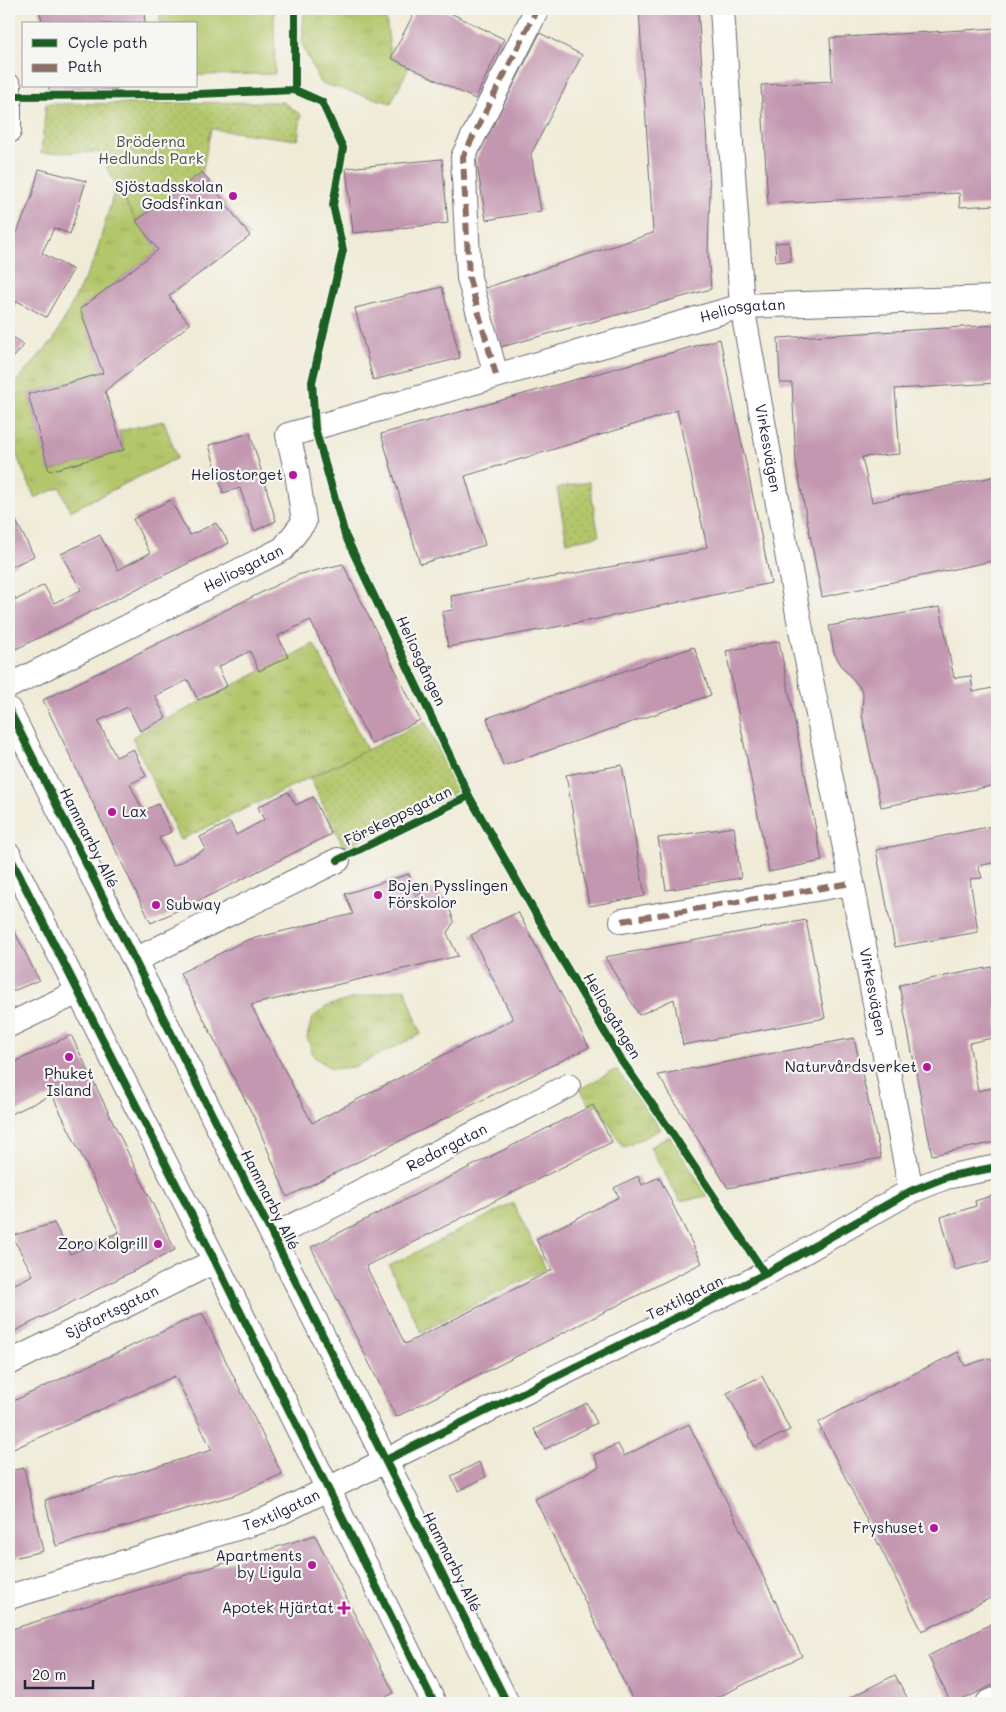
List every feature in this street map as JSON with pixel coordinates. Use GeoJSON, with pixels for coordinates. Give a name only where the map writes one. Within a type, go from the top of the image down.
{"type":"FeatureCollection","features":[{"type":"Feature","properties":{"kind":"street"},"geometry":{"type":"LineString","coordinates":[[496,375],[469,278],[463,157],[537,9]]}},
{"type":"Feature","properties":{"kind":"street","name":"Virkesvägen"},"geometry":{"type":"LineString","coordinates":[[722,9],[742,306],[800,625],[852,883],[910,1191]]}},
{"type":"Feature","properties":{"kind":"street"},"geometry":{"type":"LineString","coordinates":[[9,86],[9,131]]}},
{"type":"Feature","properties":{"kind":"street","name":"Heliosgatan"},"geometry":{"type":"LineString","coordinates":[[9,686],[284,549],[304,522],[297,473],[288,435],[742,306],[997,298]]}},
{"type":"Feature","properties":{"kind":"street","name":"Hammarby Allé"},"geometry":{"type":"LineString","coordinates":[[9,710],[507,1703]]}},
{"type":"Feature","properties":{"kind":"street"},"geometry":{"type":"LineString","coordinates":[[9,855],[215,1261],[328,1488],[431,1702]]}},
{"type":"Feature","properties":{"kind":"street","name":"Förskeppsgatan"},"geometry":{"type":"LineString","coordinates":[[135,960],[338,860]]}},
{"type":"Feature","properties":{"kind":"street"},"geometry":{"type":"LineString","coordinates":[[622,922],[852,883]]}},
{"type":"Feature","properties":{"kind":"street"},"geometry":{"type":"LineString","coordinates":[[9,1025],[78,992]]}},
{"type":"Feature","properties":{"kind":"street","name":"Redargatan"},"geometry":{"type":"LineString","coordinates":[[273,1236],[568,1086]]}},
{"type":"Feature","properties":{"kind":"street","name":"Textilgatan"},"geometry":{"type":"LineString","coordinates":[[9,1597],[267,1519],[765,1274],[910,1191],[946,1177],[997,1167]]}},
{"type":"Feature","properties":{"kind":"street","name":"Sjöfartsgatan"},"geometry":{"type":"LineString","coordinates":[[9,1363],[215,1261]]}},
{"type":"Feature","properties":{"kind":"street"},"geometry":{"type":"LineString","coordinates":[[988,1703],[997,1699]]}},
{"type":"Feature","properties":{"kind":"green space"},"geometry":{"type":"Polygon","coordinates":[[[160,9],[274,9],[275,74],[198,75],[198,22],[160,22],[160,9]]]}},
{"type":"Feature","properties":{"kind":"green space"},"geometry":{"type":"Polygon","coordinates":[[[307,9],[385,9],[391,58],[409,67],[391,103],[320,83],[302,44],[304,14],[307,9]]]}},
{"type":"Feature","properties":{"kind":"green space","name":"Bröderna Hedlunds Park"},"geometry":{"type":"Polygon","coordinates":[[[283,102],[301,115],[298,140],[211,129],[202,172],[136,221],[98,152],[41,153],[46,104],[283,102]]]}},
{"type":"Feature","properties":{"kind":"green space"},"geometry":{"type":"Polygon","coordinates":[[[116,185],[136,221],[158,250],[80,309],[103,373],[28,394],[50,471],[124,450],[119,431],[164,421],[177,458],[70,511],[60,487],[35,498],[9,438],[9,390],[54,339],[95,258],[116,185]]]}},
{"type":"Feature","properties":{"kind":"green space"},"geometry":{"type":"Polygon","coordinates":[[[589,482],[599,536],[567,542],[557,488],[589,482]]]}},
{"type":"Feature","properties":{"kind":"green space"},"geometry":{"type":"Polygon","coordinates":[[[314,644],[367,750],[180,840],[132,737],[314,644]]]}},
{"type":"Feature","properties":{"kind":"green space"},"geometry":{"type":"Polygon","coordinates":[[[425,721],[459,791],[344,848],[310,778],[425,721]]]}},
{"type":"Feature","properties":{"kind":"green space"},"geometry":{"type":"Polygon","coordinates":[[[405,988],[421,1034],[354,1067],[332,1069],[314,1057],[307,1037],[312,1018],[327,1006],[405,988]]]}},
{"type":"Feature","properties":{"kind":"green space"},"geometry":{"type":"Polygon","coordinates":[[[616,1069],[661,1129],[623,1148],[598,1104],[591,1107],[580,1089],[616,1069]]]}},
{"type":"Feature","properties":{"kind":"green space"},"geometry":{"type":"Polygon","coordinates":[[[670,1136],[708,1196],[680,1201],[650,1147],[670,1136]]]}},
{"type":"Feature","properties":{"kind":"green space"},"geometry":{"type":"Polygon","coordinates":[[[513,1203],[546,1269],[421,1332],[389,1266],[513,1203]]]}},
{"type":"Feature","properties":{"kind":"building"},"geometry":{"type":"Polygon","coordinates":[[[39,9],[106,9],[106,11],[144,9],[145,22],[42,22],[39,9]]]}},
{"type":"Feature","properties":{"kind":"building"},"geometry":{"type":"Polygon","coordinates":[[[416,9],[442,9],[504,39],[475,99],[391,58],[416,9]]]}},
{"type":"Feature","properties":{"kind":"building"},"geometry":{"type":"Polygon","coordinates":[[[639,9],[698,9],[710,190],[708,253],[711,289],[501,347],[482,289],[653,233],[639,9]]]}},
{"type":"Feature","properties":{"kind":"building"},"geometry":{"type":"Polygon","coordinates":[[[997,28],[997,205],[960,207],[959,193],[768,204],[761,85],[832,81],[830,38],[997,28]]]}},
{"type":"Feature","properties":{"kind":"building"},"geometry":{"type":"Polygon","coordinates":[[[540,33],[582,55],[531,154],[541,211],[486,220],[476,159],[540,33]]]}},
{"type":"Feature","properties":{"kind":"building"},"geometry":{"type":"Polygon","coordinates":[[[49,88],[116,88],[116,90],[49,93],[49,88]]]}},
{"type":"Feature","properties":{"kind":"building"},"geometry":{"type":"Polygon","coordinates":[[[442,159],[448,223],[353,233],[346,168],[442,159]]]}},
{"type":"Feature","properties":{"kind":"building"},"geometry":{"type":"Polygon","coordinates":[[[39,169],[86,181],[70,234],[54,228],[42,253],[73,270],[46,317],[17,301],[9,313],[9,252],[32,196],[39,169]]]}},
{"type":"Feature","properties":{"kind":"building"},"geometry":{"type":"Polygon","coordinates":[[[202,172],[250,236],[169,296],[190,324],[105,391],[124,450],[49,471],[28,394],[103,373],[80,309],[158,250],[136,221],[202,172]]]}},
{"type":"Feature","properties":{"kind":"building"},"geometry":{"type":"Polygon","coordinates":[[[789,242],[791,261],[776,262],[775,243],[789,242]]]}},
{"type":"Feature","properties":{"kind":"building"},"geometry":{"type":"Polygon","coordinates":[[[442,287],[460,358],[373,380],[355,308],[442,287]]]}},
{"type":"Feature","properties":{"kind":"building"},"geometry":{"type":"Polygon","coordinates":[[[997,325],[997,383],[895,389],[900,454],[862,457],[872,502],[997,476],[997,560],[822,597],[796,463],[792,383],[780,383],[778,338],[997,325]]]}},
{"type":"Feature","properties":{"kind":"building"},"geometry":{"type":"Polygon","coordinates":[[[9,334],[24,345],[9,363],[9,334]]]}},
{"type":"Feature","properties":{"kind":"building"},"geometry":{"type":"Polygon","coordinates":[[[720,339],[771,583],[588,621],[448,647],[442,612],[453,610],[451,596],[696,551],[707,547],[677,410],[465,476],[485,545],[420,564],[381,434],[720,339]]]}},
{"type":"Feature","properties":{"kind":"building"},"geometry":{"type":"Polygon","coordinates":[[[250,433],[276,521],[254,531],[240,488],[223,493],[209,445],[250,433]]]}},
{"type":"Feature","properties":{"kind":"building"},"geometry":{"type":"Polygon","coordinates":[[[170,500],[190,535],[216,523],[229,543],[12,651],[9,645],[9,585],[16,600],[44,585],[54,603],[81,590],[61,554],[100,535],[118,570],[150,553],[133,519],[170,500]]]}},
{"type":"Feature","properties":{"kind":"building"},"geometry":{"type":"Polygon","coordinates":[[[12,513],[34,556],[9,568],[9,514],[12,513]]]}},
{"type":"Feature","properties":{"kind":"building"},"geometry":{"type":"Polygon","coordinates":[[[343,564],[420,720],[371,744],[310,620],[278,636],[288,657],[259,671],[250,651],[218,667],[227,686],[198,700],[188,680],[155,696],[166,718],[140,731],[128,707],[98,721],[116,757],[133,749],[146,776],[130,784],[143,811],[158,804],[171,832],[159,838],[173,866],[206,849],[200,837],[230,822],[236,835],[264,820],[258,807],[288,792],[296,805],[313,797],[331,834],[151,923],[43,700],[297,575],[343,564]]]}},
{"type":"Feature","properties":{"kind":"building"},"geometry":{"type":"Polygon","coordinates":[[[940,607],[954,678],[971,676],[973,692],[997,687],[997,785],[881,807],[862,715],[863,694],[834,653],[829,626],[940,607]]]}},
{"type":"Feature","properties":{"kind":"building"},"geometry":{"type":"Polygon","coordinates":[[[779,641],[822,861],[769,872],[726,651],[779,641]]]}},
{"type":"Feature","properties":{"kind":"building"},"geometry":{"type":"Polygon","coordinates":[[[694,647],[711,695],[503,766],[487,718],[694,647]]]}},
{"type":"Feature","properties":{"kind":"building"},"geometry":{"type":"Polygon","coordinates":[[[622,765],[645,896],[589,906],[566,775],[622,765]]]}},
{"type":"Feature","properties":{"kind":"building"},"geometry":{"type":"Polygon","coordinates":[[[997,825],[997,862],[978,866],[982,878],[970,879],[978,932],[895,947],[876,850],[997,825]]]}},
{"type":"Feature","properties":{"kind":"building"},"geometry":{"type":"Polygon","coordinates":[[[734,827],[741,878],[666,890],[658,838],[734,827]]]}},
{"type":"Feature","properties":{"kind":"building"},"geometry":{"type":"Polygon","coordinates":[[[409,874],[416,897],[427,888],[437,891],[447,901],[454,922],[447,933],[458,956],[251,1005],[312,1123],[513,1019],[471,935],[518,912],[589,1047],[287,1197],[255,1119],[180,973],[247,940],[353,914],[345,894],[409,874]]]}},
{"type":"Feature","properties":{"kind":"building"},"geometry":{"type":"Polygon","coordinates":[[[9,920],[39,980],[9,993],[9,920]]]}},
{"type":"Feature","properties":{"kind":"building"},"geometry":{"type":"Polygon","coordinates":[[[806,920],[825,1018],[683,1045],[674,999],[639,1015],[605,957],[806,920]]]}},
{"type":"Feature","properties":{"kind":"building"},"geometry":{"type":"Polygon","coordinates":[[[997,966],[997,1037],[969,1043],[978,1091],[997,1087],[997,1142],[932,1155],[899,985],[997,966]]]}},
{"type":"Feature","properties":{"kind":"building"},"geometry":{"type":"Polygon","coordinates":[[[71,1035],[175,1250],[9,1334],[9,1287],[33,1275],[12,1236],[54,1223],[70,1254],[119,1232],[52,1095],[9,1115],[9,1065],[71,1035]]]}},
{"type":"Feature","properties":{"kind":"building"},"geometry":{"type":"Polygon","coordinates":[[[854,1038],[881,1158],[728,1188],[658,1075],[854,1038]]]}},
{"type":"Feature","properties":{"kind":"building"},"geometry":{"type":"Polygon","coordinates":[[[593,1105],[612,1142],[366,1266],[405,1344],[552,1270],[536,1239],[619,1197],[614,1188],[638,1176],[642,1185],[659,1177],[702,1263],[396,1417],[311,1247],[593,1105]]]}},
{"type":"Feature","properties":{"kind":"building"},"geometry":{"type":"Polygon","coordinates":[[[997,1194],[997,1259],[955,1270],[941,1217],[976,1206],[975,1201],[997,1194]]]}},
{"type":"Feature","properties":{"kind":"building"},"geometry":{"type":"Polygon","coordinates":[[[202,1313],[282,1474],[235,1495],[56,1546],[45,1500],[212,1450],[175,1376],[9,1451],[9,1403],[202,1313]]]}},
{"type":"Feature","properties":{"kind":"building","name":"Fryshuset"},"geometry":{"type":"Polygon","coordinates":[[[958,1352],[965,1366],[987,1359],[997,1360],[997,1595],[922,1631],[818,1423],[958,1352]]]}},
{"type":"Feature","properties":{"kind":"building"},"geometry":{"type":"Polygon","coordinates":[[[762,1376],[790,1430],[755,1447],[727,1393],[762,1376]]]}},
{"type":"Feature","properties":{"kind":"building"},"geometry":{"type":"Polygon","coordinates":[[[587,1403],[597,1423],[545,1449],[534,1429],[587,1403]]]}},
{"type":"Feature","properties":{"kind":"building"},"geometry":{"type":"Polygon","coordinates":[[[689,1424],[802,1656],[706,1703],[634,1703],[535,1499],[599,1467],[594,1455],[618,1444],[624,1456],[689,1424]]]}},
{"type":"Feature","properties":{"kind":"building"},"geometry":{"type":"Polygon","coordinates":[[[479,1462],[486,1477],[458,1491],[451,1476],[479,1462]]]}},
{"type":"Feature","properties":{"kind":"building"},"geometry":{"type":"Polygon","coordinates":[[[24,1468],[43,1551],[9,1559],[9,1471],[24,1468]]]}},
{"type":"Feature","properties":{"kind":"building"},"geometry":{"type":"Polygon","coordinates":[[[315,1535],[394,1693],[373,1703],[15,1703],[9,1677],[9,1630],[315,1535]]]}},
{"type":"Feature","properties":{"kind":"building"},"geometry":{"type":"Polygon","coordinates":[[[997,1621],[997,1683],[956,1703],[951,1703],[928,1656],[997,1621]]]}},
{"type":"Feature","properties":{"kind":"building"},"geometry":{"type":"Polygon","coordinates":[[[895,1675],[910,1703],[847,1703],[845,1700],[895,1675]]]}},
{"type":"Feature","properties":{"kind":"marked path"},"geometry":{"type":"LineString","coordinates":[[496,375],[469,278],[463,157],[537,9]]}},
{"type":"Feature","properties":{"kind":"marked path"},"geometry":{"type":"LineString","coordinates":[[622,921],[852,883]]}},
{"type":"Feature","properties":{"kind":"cycle path"},"geometry":{"type":"LineString","coordinates":[[295,9],[295,90]]}},
{"type":"Feature","properties":{"kind":"cycle path","name":"Heliosgången"},"geometry":{"type":"LineString","coordinates":[[10,96],[174,95],[295,90],[322,102],[343,148],[333,205],[343,250],[312,382],[315,428],[345,535],[469,796],[555,948],[620,1058],[765,1274]]}},
{"type":"Feature","properties":{"kind":"cycle path"},"geometry":{"type":"LineString","coordinates":[[9,710],[507,1703]]}},
{"type":"Feature","properties":{"kind":"cycle path"},"geometry":{"type":"LineString","coordinates":[[338,860],[469,796]]}},
{"type":"Feature","properties":{"kind":"cycle path"},"geometry":{"type":"LineString","coordinates":[[9,855],[215,1261],[434,1703]]}},
{"type":"Feature","properties":{"kind":"cycle path"},"geometry":{"type":"LineString","coordinates":[[386,1460],[765,1274],[911,1191],[946,1177],[997,1167]]}},
{"type":"Feature","properties":{"kind":"place","name":"Sjöstadsskolan Godsfinkan"},"geometry":{"type":"Point","coordinates":[233,196]}},
{"type":"Feature","properties":{"kind":"place","name":"Heliostorget"},"geometry":{"type":"Point","coordinates":[293,475]}},
{"type":"Feature","properties":{"kind":"place","name":"Lax"},"geometry":{"type":"Point","coordinates":[112,812]}},
{"type":"Feature","properties":{"kind":"place","name":"Bojen Pysslingen Förskolor"},"geometry":{"type":"Point","coordinates":[378,895]}},
{"type":"Feature","properties":{"kind":"place","name":"Subway"},"geometry":{"type":"Point","coordinates":[156,905]}},
{"type":"Feature","properties":{"kind":"place","name":"Phuket Island"},"geometry":{"type":"Point","coordinates":[69,1057]}},
{"type":"Feature","properties":{"kind":"place","name":"Naturvårdsverket"},"geometry":{"type":"Point","coordinates":[927,1067]}},
{"type":"Feature","properties":{"kind":"place","name":"Zoro Kolgrill"},"geometry":{"type":"Point","coordinates":[158,1244]}},
{"type":"Feature","properties":{"kind":"place","name":"Fryshuset"},"geometry":{"type":"Point","coordinates":[934,1528]}},
{"type":"Feature","properties":{"kind":"place","name":"Apartments by Ligula"},"geometry":{"type":"Point","coordinates":[312,1565]}},
{"type":"Feature","properties":{"kind":"place","name":"Apotek Hjärtat"},"geometry":{"type":"Point","coordinates":[344,1608]}}]}
